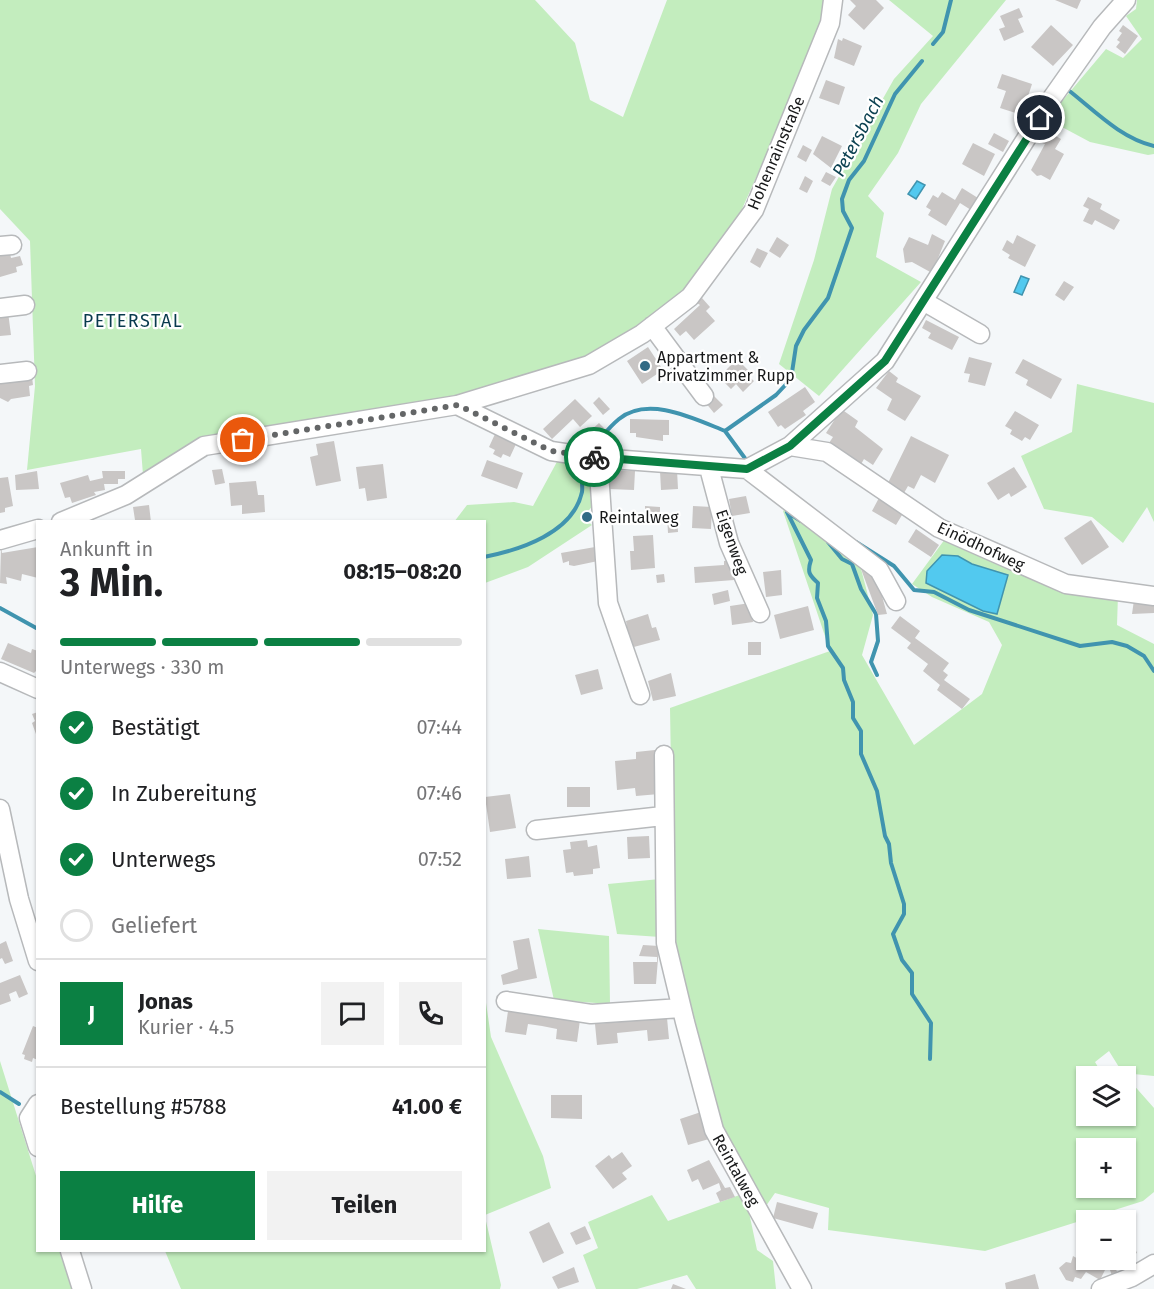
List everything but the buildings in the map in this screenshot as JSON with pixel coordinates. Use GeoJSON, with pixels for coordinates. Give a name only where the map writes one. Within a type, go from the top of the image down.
{"type":"FeatureCollection","features":[{"type":"Feature","properties":{"kind":"street","name":"Hohenrainstraße"},"geometry":{"type":"LineString","coordinates":[[67,520],[126,495],[204,446],[458,405],[589,364],[652,326],[690,297],[754,210],[830,23],[833,0]]}},
{"type":"Feature","properties":{"kind":"street"},"geometry":{"type":"LineString","coordinates":[[458,405],[551,451],[598,458],[709,468],[747,469],[790,446],[885,361],[1052,98],[1102,27],[1126,0]]}},
{"type":"Feature","properties":{"kind":"street"},"geometry":{"type":"LineString","coordinates":[[923,301],[980,334]]}},
{"type":"Feature","properties":{"kind":"street"},"geometry":{"type":"LineString","coordinates":[[0,308],[25,305]]}},
{"type":"Feature","properties":{"kind":"street"},"geometry":{"type":"LineString","coordinates":[[652,326],[704,396]]}},
{"type":"Feature","properties":{"kind":"street"},"geometry":{"type":"LineString","coordinates":[[0,374],[27,371]]}},
{"type":"Feature","properties":{"kind":"street","name":"Einödhofweg"},"geometry":{"type":"LineString","coordinates":[[790,446],[827,452],[939,528],[1066,584],[1154,596]]}},
{"type":"Feature","properties":{"kind":"street"},"geometry":{"type":"LineString","coordinates":[[598,458],[608,603],[640,695]]}},
{"type":"Feature","properties":{"kind":"street","name":"Eigenweg"},"geometry":{"type":"LineString","coordinates":[[709,468],[729,543],[760,613]]}},
{"type":"Feature","properties":{"kind":"street"},"geometry":{"type":"LineString","coordinates":[[747,469],[879,570],[896,601]]}},
{"type":"Feature","properties":{"kind":"street"},"geometry":{"type":"LineString","coordinates":[[0,540],[36,530]]}},
{"type":"Feature","properties":{"kind":"street"},"geometry":{"type":"LineString","coordinates":[[0,672],[36,688]]}},
{"type":"Feature","properties":{"kind":"street","name":"Reintalweg"},"geometry":{"type":"LineString","coordinates":[[664,755],[666,943],[681,1008],[714,1130],[802,1289]]}},
{"type":"Feature","properties":{"kind":"street"},"geometry":{"type":"LineString","coordinates":[[0,809],[19,899],[36,954]]}},
{"type":"Feature","properties":{"kind":"street"},"geometry":{"type":"LineString","coordinates":[[536,830],[663,816]]}},
{"type":"Feature","properties":{"kind":"street"},"geometry":{"type":"LineString","coordinates":[[506,1001],[591,1014],[681,1008]]}},
{"type":"Feature","properties":{"kind":"street"},"geometry":{"type":"LineString","coordinates":[[36,1107],[29,1118],[36,1141]]}},
{"type":"Feature","properties":{"kind":"street"},"geometry":{"type":"LineString","coordinates":[[70,1252],[82,1289]]}},
{"type":"Feature","properties":{"kind":"street"},"geometry":{"type":"LineString","coordinates":[[1101,1289],[1132,1277],[1154,1264]]}},
{"type":"Feature","properties":{"kind":"green space"},"geometry":{"type":"Polygon","coordinates":[[[0,0],[535,0],[575,43],[590,100],[623,117],[667,0],[828,0],[823,28],[742,209],[687,293],[638,329],[586,360],[455,396],[195,440],[143,475],[141,449],[27,470],[35,386],[30,241],[0,209],[0,0]]]}},
{"type":"Feature","properties":{"kind":"green space"},"geometry":{"type":"Polygon","coordinates":[[[889,0],[1006,0],[921,104],[898,153],[868,196],[884,213],[876,257],[921,282],[819,396],[779,364],[814,260],[832,189],[894,79],[933,36],[889,0]]]}},
{"type":"Feature","properties":{"kind":"green space"},"geometry":{"type":"Polygon","coordinates":[[[1137,0],[1154,0],[1154,154],[1148,155],[1090,142],[1047,119],[1106,49],[1123,58],[1142,39],[1126,16],[1136,9],[1137,0]]]}},
{"type":"Feature","properties":{"kind":"green space"},"geometry":{"type":"Polygon","coordinates":[[[1077,384],[1154,403],[1154,522],[1147,507],[1123,543],[1092,517],[1044,509],[1021,456],[1072,432],[1077,384]]]}},
{"type":"Feature","properties":{"kind":"green space"},"geometry":{"type":"Polygon","coordinates":[[[559,458],[594,463],[599,498],[585,515],[586,520],[592,525],[528,567],[486,583],[486,520],[456,520],[467,505],[514,502],[533,506],[559,458]]]}},
{"type":"Feature","properties":{"kind":"green space"},"geometry":{"type":"Polygon","coordinates":[[[791,503],[860,565],[873,615],[862,655],[914,745],[982,694],[1002,645],[989,622],[932,597],[912,584],[945,539],[1118,595],[1117,625],[1154,644],[1154,1076],[1136,1074],[1136,1066],[1118,1066],[1109,1051],[1095,1062],[1097,1066],[1076,1066],[1076,1126],[1136,1126],[1136,1088],[1154,1108],[1154,1192],[1143,1201],[1115,1210],[1076,1210],[1076,1222],[985,1251],[828,1230],[829,1208],[775,1193],[766,1206],[747,1203],[757,1250],[773,1261],[776,1289],[696,1289],[687,1275],[637,1289],[596,1289],[583,1255],[598,1248],[588,1222],[652,1195],[668,1221],[745,1193],[727,1143],[674,941],[670,708],[830,651],[783,511],[791,503]],[[958,556],[926,583],[997,614],[1008,575],[972,564],[958,556]]]}},
{"type":"Feature","properties":{"kind":"green space"},"geometry":{"type":"Polygon","coordinates":[[[660,879],[660,937],[617,934],[608,884],[660,879]]]}},
{"type":"Feature","properties":{"kind":"green space"},"geometry":{"type":"Polygon","coordinates":[[[538,929],[609,936],[610,1004],[554,1000],[538,929]]]}},
{"type":"Feature","properties":{"kind":"green space"},"geometry":{"type":"Polygon","coordinates":[[[486,1003],[491,1037],[543,1156],[551,1188],[486,1215],[486,1003]]]}},
{"type":"Feature","properties":{"kind":"green space"},"geometry":{"type":"Polygon","coordinates":[[[0,1061],[36,1176],[36,1252],[60,1252],[72,1289],[0,1289],[0,1061]]]}},
{"type":"Feature","properties":{"kind":"green space"},"geometry":{"type":"Polygon","coordinates":[[[486,1221],[501,1285],[500,1289],[181,1289],[165,1252],[486,1252],[486,1221]]]}},
{"type":"Feature","properties":{"kind":"water"},"geometry":{"type":"Polygon","coordinates":[[[917,181],[925,185],[916,199],[908,194],[917,181]]]}},
{"type":"Feature","properties":{"kind":"water"},"geometry":{"type":"Polygon","coordinates":[[[1021,276],[1029,279],[1022,295],[1014,292],[1021,276]]]}},
{"type":"Feature","properties":{"kind":"water"},"geometry":{"type":"Polygon","coordinates":[[[942,555],[958,556],[972,564],[1008,575],[997,614],[983,611],[926,583],[927,571],[942,555]]]}},
{"type":"Feature","properties":{"kind":"waterway","name":"Petersbach"},"geometry":{"type":"LineString","coordinates":[[933,44],[943,32],[951,0]]}},
{"type":"Feature","properties":{"kind":"waterway","name":"Petersbach"},"geometry":{"type":"LineString","coordinates":[[593,447],[619,419],[631,412],[644,409],[672,412],[725,431],[776,395],[791,379],[796,346],[804,330],[828,298],[852,228],[843,211],[842,199],[849,180],[864,161],[895,94],[922,61]]}},
{"type":"Feature","properties":{"kind":"waterway"},"geometry":{"type":"LineString","coordinates":[[1067,89],[1119,130],[1154,146]]}},
{"type":"Feature","properties":{"kind":"waterway"},"geometry":{"type":"LineString","coordinates":[[725,431],[747,461]]}},
{"type":"Feature","properties":{"kind":"waterway","name":"Petersbach"},"geometry":{"type":"LineString","coordinates":[[486,557],[513,550],[557,529],[577,506],[582,492],[580,468]]}},
{"type":"Feature","properties":{"kind":"waterway"},"geometry":{"type":"LineString","coordinates":[[789,508],[787,512],[811,560],[809,570],[818,583],[817,598],[826,621],[828,646],[843,668],[844,680],[853,702],[853,718],[861,731],[861,754],[877,791],[891,863],[904,904],[904,914],[893,934],[902,960],[912,973],[912,994],[931,1023],[930,1059]]}},
{"type":"Feature","properties":{"kind":"waterway"},"geometry":{"type":"LineString","coordinates":[[787,512],[801,521]]}},
{"type":"Feature","properties":{"kind":"waterway"},"geometry":{"type":"LineString","coordinates":[[828,542],[842,559],[852,564],[861,589],[876,614],[878,641],[871,662],[877,675]]}},
{"type":"Feature","properties":{"kind":"waterway"},"geometry":{"type":"LineString","coordinates":[[856,542],[894,566],[914,590],[934,592],[969,610],[1080,646],[1112,642],[1127,646],[1144,656],[1154,671]]}},
{"type":"Feature","properties":{"kind":"waterway","name":"Petersbach"},"geometry":{"type":"LineString","coordinates":[[0,608],[36,628]]}},
{"type":"Feature","properties":{"kind":"waterway"},"geometry":{"type":"LineString","coordinates":[[0,1092],[19,1104]]}},
{"type":"Feature","properties":{"kind":"way so far"},"geometry":{"type":"LineString","coordinates":[[243,440],[458,405],[551,451],[594,457]]}},
{"type":"Feature","properties":{"kind":"place","name":"Appartment & Privatzimmer Rupp"},"geometry":{"type":"Point","coordinates":[645,366]}},
{"type":"Feature","properties":{"kind":"place","name":"Reintalweg"},"geometry":{"type":"Point","coordinates":[587,517]}},
{"type":"Feature","properties":{"kind":"district","name":"PETERSTAL"},"geometry":{"type":"Point","coordinates":[133,321]}},
{"type":"Feature","properties":{"kind":"route"},"geometry":{"type":"LineString","coordinates":[[594,457],[709,468],[747,469],[790,446],[885,361],[1040,118]]}}]}
